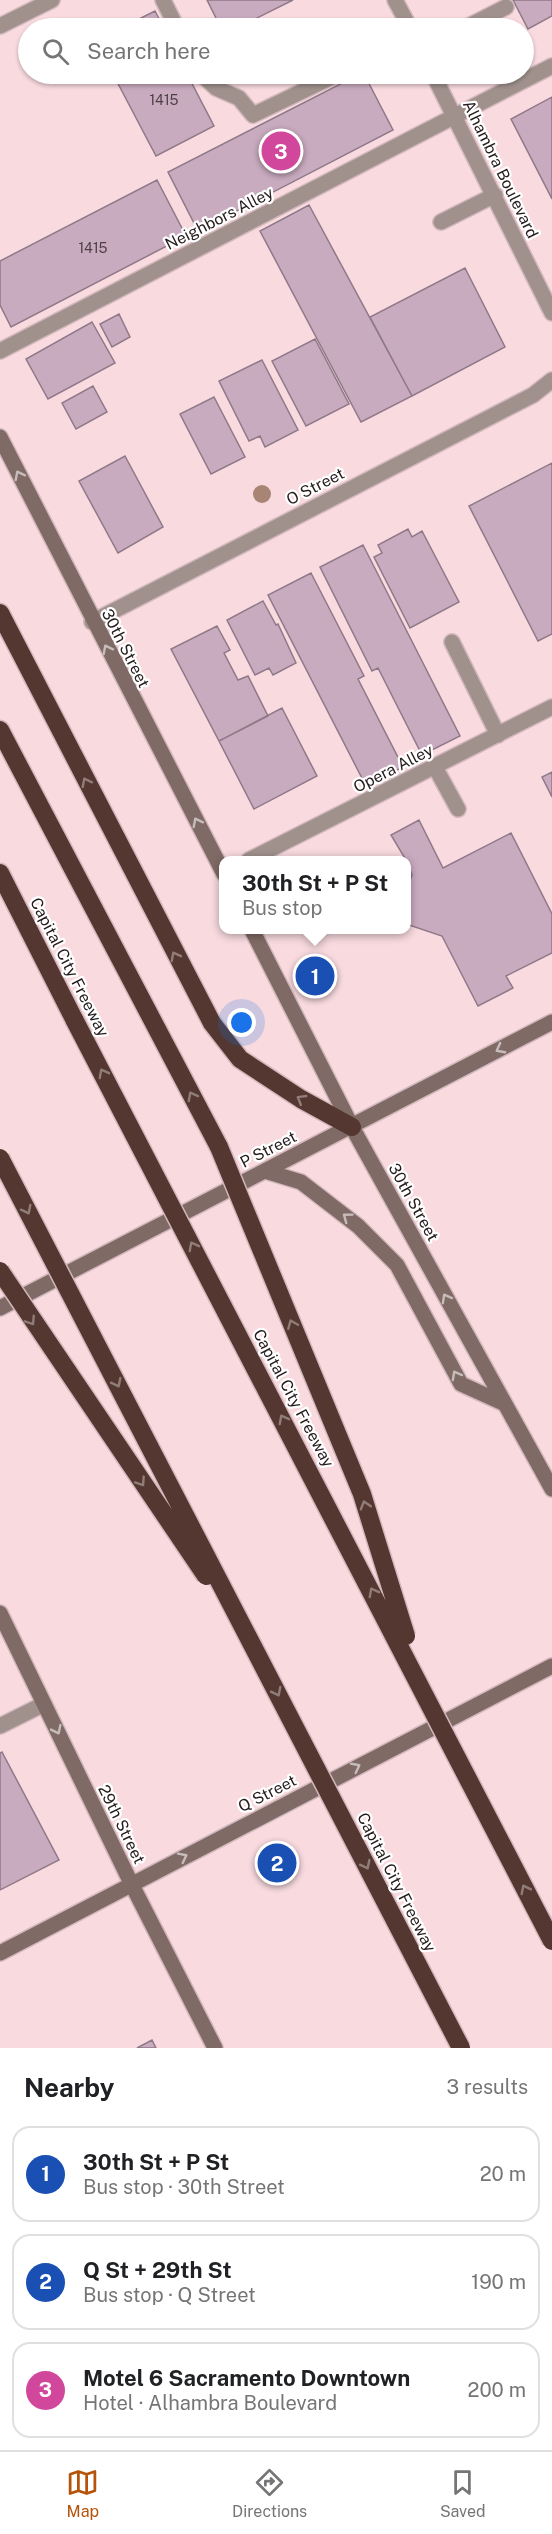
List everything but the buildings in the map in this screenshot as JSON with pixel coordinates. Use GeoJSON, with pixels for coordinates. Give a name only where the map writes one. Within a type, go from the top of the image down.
{"type":"FeatureCollection","features":[{"type":"Feature","properties":{"kind":"highway"},"geometry":{"type":"LineString","coordinates":[[0,614],[172,950],[212,1023],[240,1059],[300,1099],[352,1127]]}},
{"type":"Feature","properties":{"kind":"highway"},"geometry":{"type":"LineString","coordinates":[[0,730],[219,1147],[362,1494],[419,1681]]}},
{"type":"Feature","properties":{"kind":"highway","name":"Capital City Freeway"},"geometry":{"type":"LineString","coordinates":[[0,873],[552,1941]]}},
{"type":"Feature","properties":{"kind":"highway","name":"Capital City Freeway"},"geometry":{"type":"LineString","coordinates":[[0,1158],[460,2048]]}},
{"type":"Feature","properties":{"kind":"highway"},"geometry":{"type":"LineString","coordinates":[[0,1271],[250,1640]]}},
{"type":"Feature","properties":{"kind":"main road","name":"30th Street"},"geometry":{"type":"LineString","coordinates":[[0,437],[92,622],[219,866]]}},
{"type":"Feature","properties":{"kind":"main road","name":"30th Street"},"geometry":{"type":"LineString","coordinates":[[254,934],[352,1127],[552,1489]]}},
{"type":"Feature","properties":{"kind":"main road","name":"P Street"},"geometry":{"type":"LineString","coordinates":[[0,1308],[552,1022]]}},
{"type":"Feature","properties":{"kind":"main road"},"geometry":{"type":"LineString","coordinates":[[265,1171],[300,1182],[358,1226],[398,1265],[461,1384],[505,1404]]}},
{"type":"Feature","properties":{"kind":"main road","name":"29th Street"},"geometry":{"type":"LineString","coordinates":[[2,1623],[215,2048]]}},
{"type":"Feature","properties":{"kind":"main road","name":"Q Street"},"geometry":{"type":"LineString","coordinates":[[0,1953],[552,1666]]}},
{"type":"Feature","properties":{"kind":"street"},"geometry":{"type":"LineString","coordinates":[[0,26],[52,0]]}},
{"type":"Feature","properties":{"kind":"street"},"geometry":{"type":"LineString","coordinates":[[163,0],[172,18]]}},
{"type":"Feature","properties":{"kind":"street"},"geometry":{"type":"LineString","coordinates":[[395,0],[405,18]]}},
{"type":"Feature","properties":{"kind":"street"},"geometry":{"type":"LineString","coordinates":[[485,18],[506,7]]}},
{"type":"Feature","properties":{"kind":"street","name":"Neighbors Alley"},"geometry":{"type":"LineString","coordinates":[[534,75],[552,66]]}},
{"type":"Feature","properties":{"kind":"street"},"geometry":{"type":"LineString","coordinates":[[212,84],[239,98],[253,115],[318,84]]}},
{"type":"Feature","properties":{"kind":"street","name":"Alhambra Boulevard"},"geometry":{"type":"LineString","coordinates":[[438,84],[552,313]]}},
{"type":"Feature","properties":{"kind":"street","name":"Neighbors Alley"},"geometry":{"type":"LineString","coordinates":[[0,351],[517,84]]}},
{"type":"Feature","properties":{"kind":"street"},"geometry":{"type":"LineString","coordinates":[[441,222],[495,195]]}},
{"type":"Feature","properties":{"kind":"street","name":"O Street"},"geometry":{"type":"LineString","coordinates":[[92,622],[533,395],[552,380]]}},
{"type":"Feature","properties":{"kind":"street"},"geometry":{"type":"LineString","coordinates":[[452,642],[498,735]]}},
{"type":"Feature","properties":{"kind":"street","name":"Opera Alley"},"geometry":{"type":"LineString","coordinates":[[259,856],[552,707]]}},
{"type":"Feature","properties":{"kind":"street"},"geometry":{"type":"LineString","coordinates":[[435,767],[458,809]]}},
{"type":"Feature","properties":{"kind":"street"},"geometry":{"type":"LineString","coordinates":[[0,1726],[44,1704]]}},
{"type":"Feature","properties":{"kind":"place","name":"Motel 6 Sacramento Downtown"},"geometry":{"type":"Point","coordinates":[281,151]}},
{"type":"Feature","properties":{"kind":"place","name":"30th St + P St"},"geometry":{"type":"Point","coordinates":[315,976]}},
{"type":"Feature","properties":{"kind":"place","name":"Q St + 29th St"},"geometry":{"type":"Point","coordinates":[277,1863]}}]}
